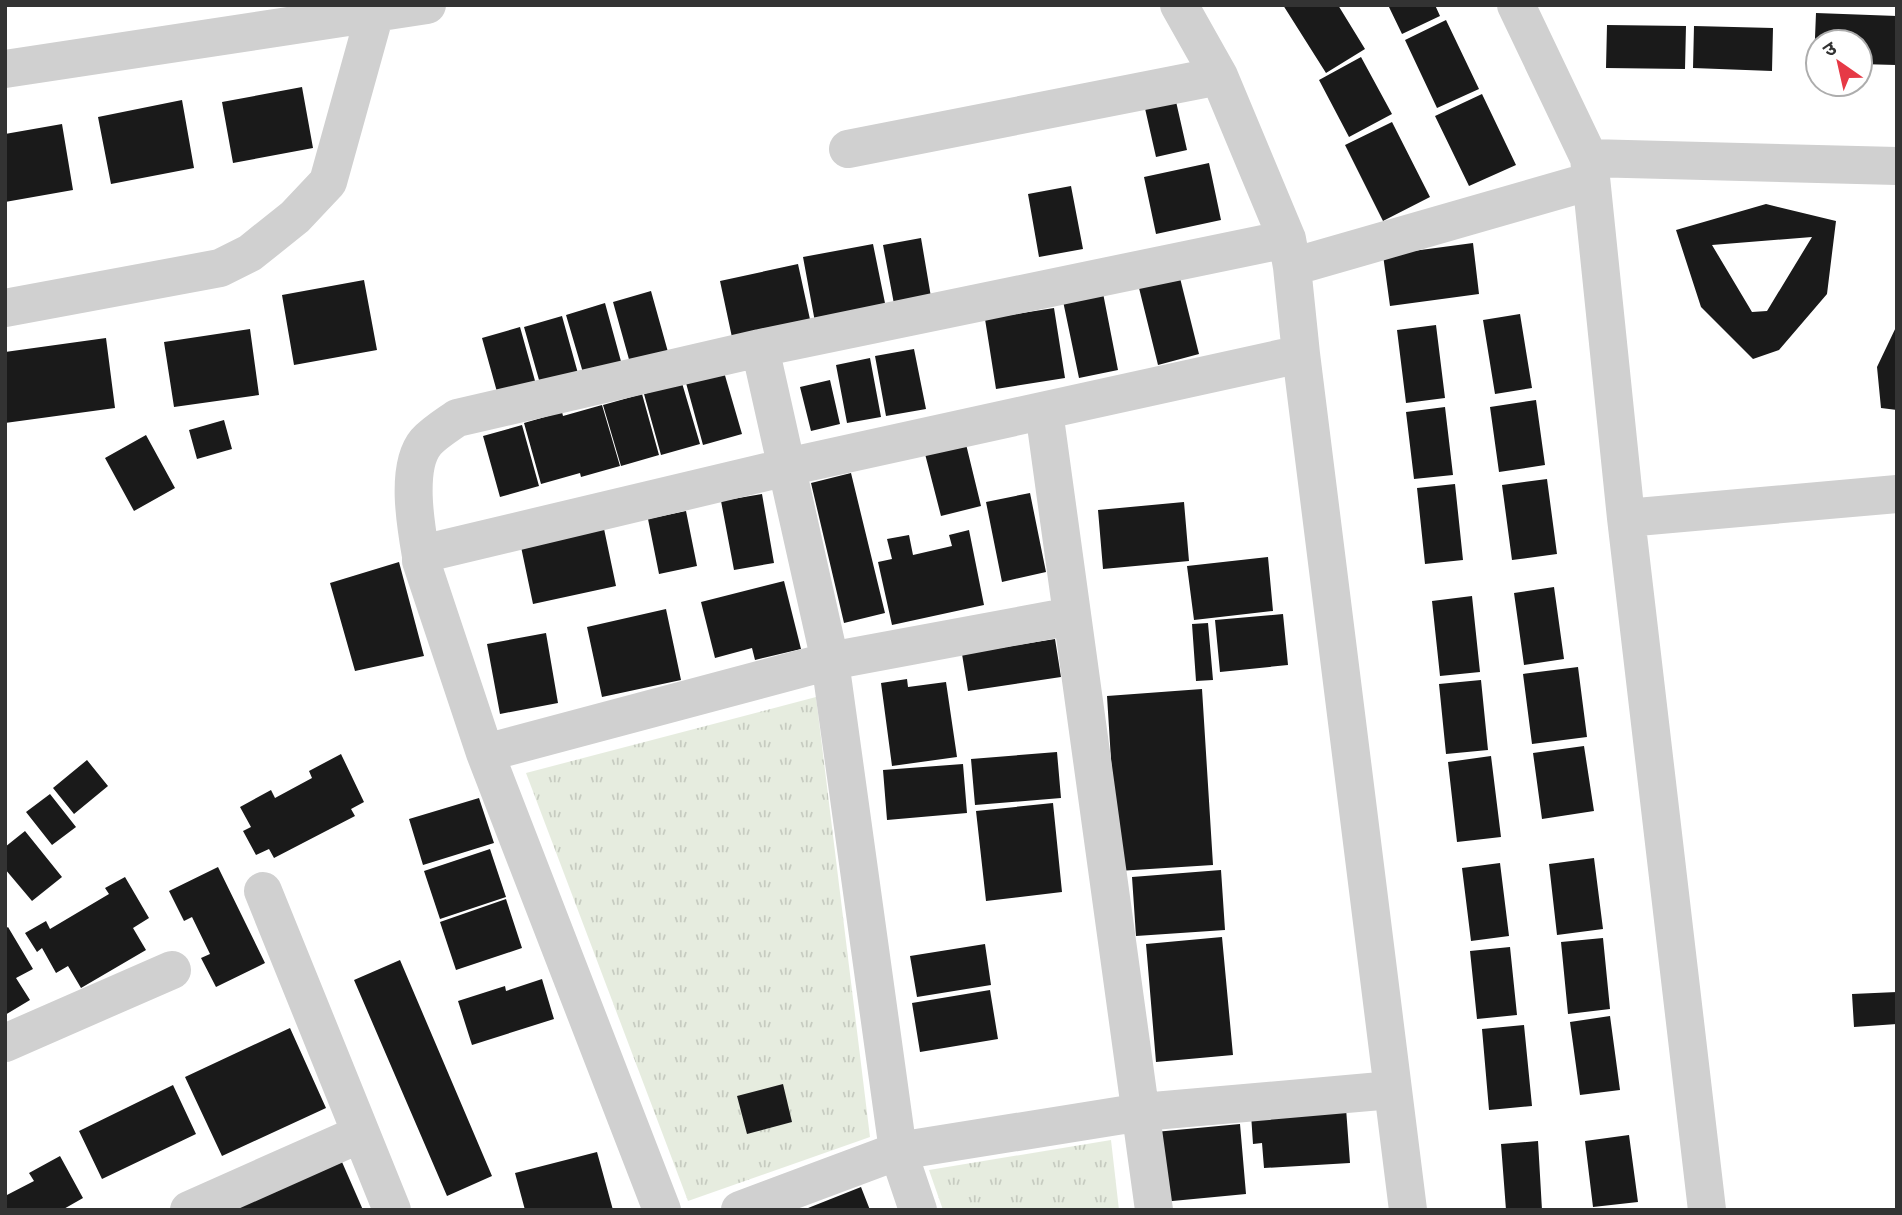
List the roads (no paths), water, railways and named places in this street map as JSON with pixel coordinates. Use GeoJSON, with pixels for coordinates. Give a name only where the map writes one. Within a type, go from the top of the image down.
{"type":"FeatureCollection","features":[{"type":"Feature","properties":{"kind":"street"},"geometry":{"type":"LineString","coordinates":[[5,69],[427,5]]}},
{"type":"Feature","properties":{"kind":"street"},"geometry":{"type":"LineString","coordinates":[[1179,5],[1219,76],[1289,253],[1408,1210]]}},
{"type":"Feature","properties":{"kind":"street"},"geometry":{"type":"LineString","coordinates":[[1516,5],[1590,169],[1626,518],[1707,1210]]}},
{"type":"Feature","properties":{"kind":"street"},"geometry":{"type":"LineString","coordinates":[[5,309],[220,268],[250,253],[295,216],[328,182],[375,13]]}},
{"type":"Feature","properties":{"kind":"street"},"geometry":{"type":"LineString","coordinates":[[848,149],[1219,76]]}},
{"type":"Feature","properties":{"kind":"street"},"geometry":{"type":"LineString","coordinates":[[662,1210],[485,753],[421,561],[415,522],[414,475],[425,443],[457,418],[760,348],[1289,253],[1590,169],[1897,166]]}},
{"type":"Feature","properties":{"kind":"street"},"geometry":{"type":"LineString","coordinates":[[760,348],[830,661],[898,1151],[919,1210]]}},
{"type":"Feature","properties":{"kind":"street"},"geometry":{"type":"LineString","coordinates":[[421,556],[787,467],[1301,354]]}},
{"type":"Feature","properties":{"kind":"street"},"geometry":{"type":"LineString","coordinates":[[1044,411],[1154,1210]]}},
{"type":"Feature","properties":{"kind":"street"},"geometry":{"type":"LineString","coordinates":[[1626,518],[1897,494]]}},
{"type":"Feature","properties":{"kind":"street"},"geometry":{"type":"LineString","coordinates":[[485,753],[830,661],[1072,616]]}},
{"type":"Feature","properties":{"kind":"street"},"geometry":{"type":"LineString","coordinates":[[263,891],[392,1210]]}},
{"type":"Feature","properties":{"kind":"street"},"geometry":{"type":"LineString","coordinates":[[5,1043],[172,970]]}},
{"type":"Feature","properties":{"kind":"street"},"geometry":{"type":"LineString","coordinates":[[740,1210],[898,1151],[1142,1112],[1392,1090]]}},
{"type":"Feature","properties":{"kind":"street"},"geometry":{"type":"LineString","coordinates":[[189,1210],[360,1134]]}}]}
